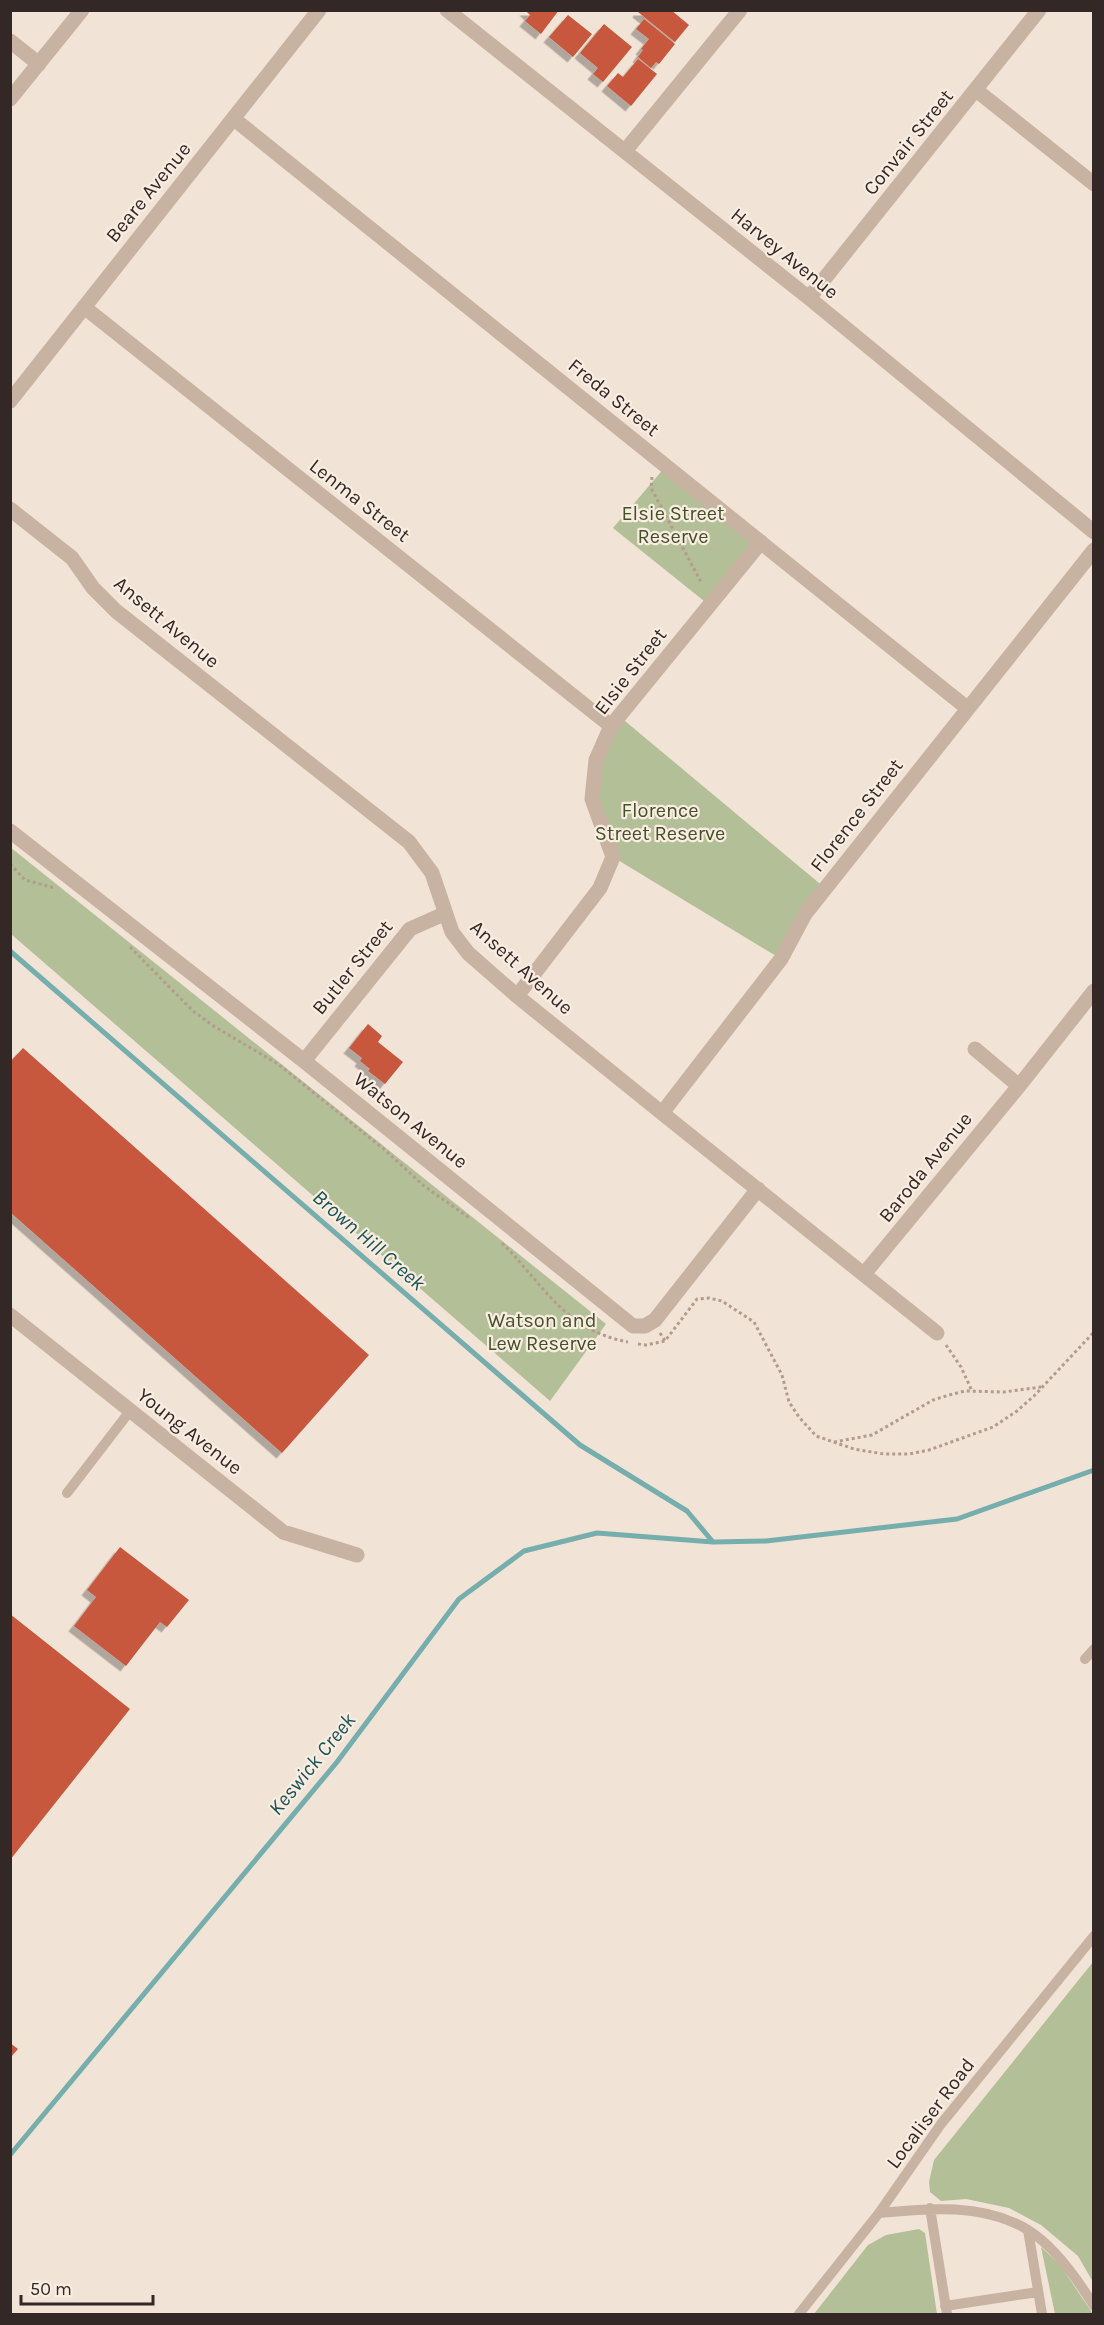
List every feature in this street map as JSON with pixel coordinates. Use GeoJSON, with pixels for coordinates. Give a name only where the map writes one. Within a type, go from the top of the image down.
{"type":"FeatureCollection","features":[{"type":"Feature","properties":{"kind":"street"},"geometry":{"type":"LineString","coordinates":[[10,99],[82,10]]}},
{"type":"Feature","properties":{"kind":"street","name":"Beare Avenue"},"geometry":{"type":"LineString","coordinates":[[10,401],[319,10]]}},
{"type":"Feature","properties":{"kind":"street","name":"Harvey Avenue"},"geometry":{"type":"LineString","coordinates":[[447,10],[809,298],[1094,532]]}},
{"type":"Feature","properties":{"kind":"street"},"geometry":{"type":"LineString","coordinates":[[625,151],[740,10]]}},
{"type":"Feature","properties":{"kind":"street","name":"Convair Street"},"geometry":{"type":"LineString","coordinates":[[809,298],[1039,10]]}},
{"type":"Feature","properties":{"kind":"street"},"geometry":{"type":"LineString","coordinates":[[10,41],[39,64]]}},
{"type":"Feature","properties":{"kind":"street"},"geometry":{"type":"LineString","coordinates":[[976,90],[1094,184]]}},
{"type":"Feature","properties":{"kind":"street","name":"Freda Street"},"geometry":{"type":"LineString","coordinates":[[234,119],[967,708]]}},
{"type":"Feature","properties":{"kind":"street","name":"Lenma Street"},"geometry":{"type":"LineString","coordinates":[[84,307],[611,726]]}},
{"type":"Feature","properties":{"kind":"street","name":"Ansett Avenue"},"geometry":{"type":"LineString","coordinates":[[10,510],[72,558],[93,588],[116,611],[409,842],[432,873],[452,932],[468,952],[517,996],[937,1333]]}},
{"type":"Feature","properties":{"kind":"street","name":"Elsie Street"},"geometry":{"type":"LineString","coordinates":[[517,996],[600,888],[613,857],[592,799],[596,760],[611,726],[761,542]]}},
{"type":"Feature","properties":{"kind":"street","name":"Florence Street"},"geometry":{"type":"LineString","coordinates":[[662,1113],[781,959],[805,914],[1094,550]]}},
{"type":"Feature","properties":{"kind":"street","name":"Watson Avenue"},"geometry":{"type":"LineString","coordinates":[[10,831],[304,1061],[617,1314],[633,1326],[645,1326],[655,1320]]}},
{"type":"Feature","properties":{"kind":"street","name":"Butler Street"},"geometry":{"type":"LineString","coordinates":[[304,1061],[410,929],[444,914]]}},
{"type":"Feature","properties":{"kind":"street","name":"Baroda Avenue"},"geometry":{"type":"LineString","coordinates":[[864,1274],[1094,991]]}},
{"type":"Feature","properties":{"kind":"street"},"geometry":{"type":"LineString","coordinates":[[975,1049],[1019,1086]]}},
{"type":"Feature","properties":{"kind":"street"},"geometry":{"type":"LineString","coordinates":[[655,1320],[759,1189]]}},
{"type":"Feature","properties":{"kind":"street","name":"Young Avenue"},"geometry":{"type":"LineString","coordinates":[[10,1315],[283,1532],[357,1555]]}},
{"type":"Feature","properties":{"kind":"lane"},"geometry":{"type":"LineString","coordinates":[[66,1493],[130,1411]]}},
{"type":"Feature","properties":{"kind":"lane"},"geometry":{"type":"LineString","coordinates":[[1085,1659],[1094,1649]]}},
{"type":"Feature","properties":{"kind":"lane","name":"Localiser Road"},"geometry":{"type":"LineString","coordinates":[[799,2314],[879,2213],[941,2124],[1094,1936]]}},
{"type":"Feature","properties":{"kind":"lane"},"geometry":{"type":"LineString","coordinates":[[930,2208],[946,2310],[1038,2292]]}},
{"type":"Feature","properties":{"kind":"lane"},"geometry":{"type":"LineString","coordinates":[[879,2213],[930,2208],[990,2213],[1029,2230],[1075,2276],[1094,2306]]}},
{"type":"Feature","properties":{"kind":"lane"},"geometry":{"type":"LineString","coordinates":[[1029,2230],[1042,2314]]}},
{"type":"Feature","properties":{"kind":"path"},"geometry":{"type":"LineString","coordinates":[[652,477],[651,488],[702,584]]}},
{"type":"Feature","properties":{"kind":"path"},"geometry":{"type":"LineString","coordinates":[[10,864],[25,880],[60,889]]}},
{"type":"Feature","properties":{"kind":"path"},"geometry":{"type":"LineString","coordinates":[[123,941],[193,1011],[215,1027],[278,1064],[385,1150],[424,1186],[475,1222]]}},
{"type":"Feature","properties":{"kind":"path"},"geometry":{"type":"LineString","coordinates":[[497,1239],[544,1292],[582,1325],[601,1335],[625,1342],[646,1345],[665,1341],[698,1299],[709,1298],[722,1301],[754,1322],[782,1375],[789,1402],[816,1436],[832,1443],[884,1454],[909,1454],[929,1450],[993,1427],[1017,1411],[1094,1332]]}},
{"type":"Feature","properties":{"kind":"path"},"geometry":{"type":"LineString","coordinates":[[655,1320],[658,1332],[665,1341]]}},
{"type":"Feature","properties":{"kind":"path"},"geometry":{"type":"LineString","coordinates":[[937,1333],[961,1367],[972,1391]]}},
{"type":"Feature","properties":{"kind":"path"},"geometry":{"type":"LineString","coordinates":[[832,1443],[872,1435],[933,1400],[972,1391],[1004,1392],[1042,1387]]}},
{"type":"Feature","properties":{"kind":"green space","name":"Elsie Street Reserve"},"geometry":{"type":"Polygon","coordinates":[[[666,466],[761,542],[709,605],[613,528],[666,466]]]}},
{"type":"Feature","properties":{"kind":"green space","name":"Florence Street Reserve"},"geometry":{"type":"Polygon","coordinates":[[[619,716],[825,888],[781,959],[613,857],[592,799],[596,760],[619,716]]]}},
{"type":"Feature","properties":{"kind":"green space","name":"Watson and Lew Reserve"},"geometry":{"type":"Polygon","coordinates":[[[10,847],[606,1324],[550,1401],[11,934],[10,847]]]}},
{"type":"Feature","properties":{"kind":"green space"},"geometry":{"type":"Polygon","coordinates":[[[1093,1962],[1093,2282],[1078,2256],[1041,2225],[1009,2208],[966,2199],[941,2201],[930,2192],[929,2182],[934,2160],[1093,1962]]]}},
{"type":"Feature","properties":{"kind":"green space"},"geometry":{"type":"Polygon","coordinates":[[[919,2229],[925,2233],[937,2314],[814,2314],[868,2245],[886,2235],[919,2229]]]}},
{"type":"Feature","properties":{"kind":"green space"},"geometry":{"type":"Polygon","coordinates":[[[1041,2247],[1060,2265],[1093,2314],[1055,2314],[1041,2247]]]}},
{"type":"Feature","properties":{"kind":"building"},"geometry":{"type":"Polygon","coordinates":[[[525,10],[559,10],[541,34],[525,21],[530,15],[525,10]]]}},
{"type":"Feature","properties":{"kind":"building"},"geometry":{"type":"Polygon","coordinates":[[[639,10],[671,10],[689,25],[675,42],[638,12],[639,10]]]}},
{"type":"Feature","properties":{"kind":"building"},"geometry":{"type":"Polygon","coordinates":[[[568,15],[592,34],[573,57],[549,37],[568,15]]]}},
{"type":"Feature","properties":{"kind":"building"},"geometry":{"type":"Polygon","coordinates":[[[644,19],[675,44],[659,64],[656,62],[651,68],[638,57],[649,39],[636,29],[644,19]]]}},
{"type":"Feature","properties":{"kind":"building"},"geometry":{"type":"Polygon","coordinates":[[[604,24],[632,47],[603,82],[593,74],[598,68],[580,53],[604,24]]]}},
{"type":"Feature","properties":{"kind":"building"},"geometry":{"type":"Polygon","coordinates":[[[638,59],[657,74],[631,106],[607,86],[618,73],[623,77],[638,59]]]}},
{"type":"Feature","properties":{"kind":"building"},"geometry":{"type":"Polygon","coordinates":[[[368,1024],[382,1036],[378,1042],[403,1062],[385,1084],[368,1071],[370,1069],[360,1061],[362,1058],[349,1048],[368,1024]]]}},
{"type":"Feature","properties":{"kind":"building"},"geometry":{"type":"Polygon","coordinates":[[[23,1048],[369,1355],[282,1453],[10,1212],[10,1062],[23,1048]]]}},
{"type":"Feature","properties":{"kind":"building"},"geometry":{"type":"Polygon","coordinates":[[[120,1547],[189,1600],[167,1627],[160,1622],[126,1666],[74,1626],[96,1597],[87,1590],[120,1547]]]}},
{"type":"Feature","properties":{"kind":"building"},"geometry":{"type":"Polygon","coordinates":[[[10,1614],[130,1709],[10,1860],[10,1614]]]}},
{"type":"Feature","properties":{"kind":"building"},"geometry":{"type":"Polygon","coordinates":[[[10,2043],[18,2049],[10,2058],[10,2043]]]}},
{"type":"Feature","properties":{"kind":"waterway","name":"Brown Hill Creek"},"geometry":{"type":"LineString","coordinates":[[10,951],[580,1445],[687,1511],[713,1542]]}},
{"type":"Feature","properties":{"kind":"waterway","name":"Keswick Creek"},"geometry":{"type":"LineString","coordinates":[[10,2155],[337,1762],[459,1599],[524,1551],[597,1533],[713,1542],[766,1541],[957,1519],[1094,1470]]}}]}
